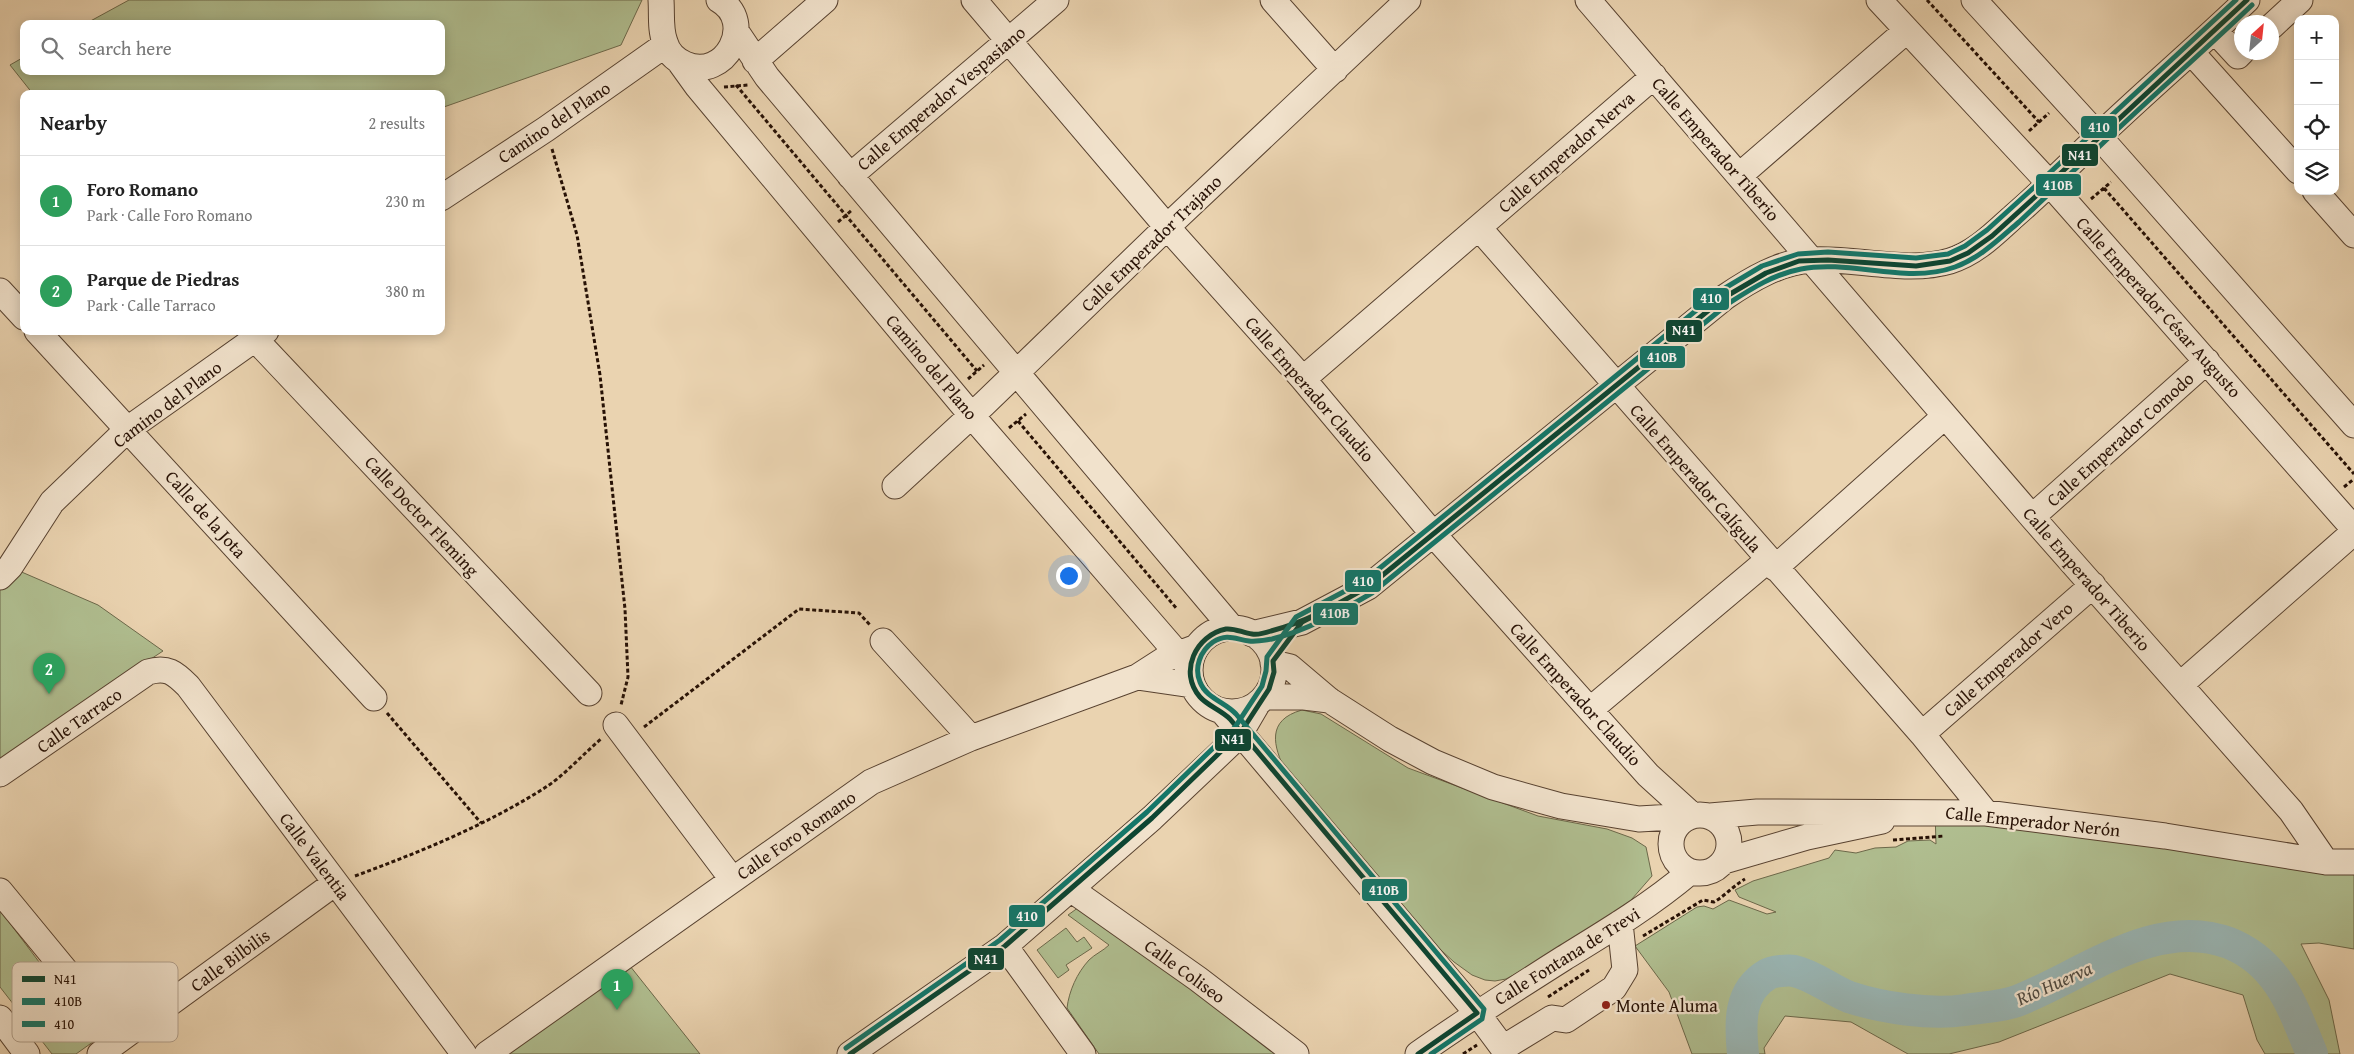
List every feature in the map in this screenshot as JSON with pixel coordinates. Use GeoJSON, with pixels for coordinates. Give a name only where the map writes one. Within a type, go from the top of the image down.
{"type":"FeatureCollection","features":[{"type":"Feature","properties":{"kind":"street"},"geometry":{"type":"LineString","coordinates":[[680,0],[668,12],[667,32],[694,67],[711,66],[729,52],[729,11]]}},
{"type":"Feature","properties":{"kind":"street"},"geometry":{"type":"LineString","coordinates":[[761,69],[825,0]]}},
{"type":"Feature","properties":{"kind":"street","name":"Calle Emperador Claudio"},"geometry":{"type":"LineString","coordinates":[[974,0],[1010,40],[1166,226],[1303,379],[1433,534],[1648,775],[1697,816]]}},
{"type":"Feature","properties":{"kind":"street","name":"Calle Emperador Vespasiano"},"geometry":{"type":"LineString","coordinates":[[850,176],[1056,0]]}},
{"type":"Feature","properties":{"kind":"street"},"geometry":{"type":"LineString","coordinates":[[1274,0],[1334,70]]}},
{"type":"Feature","properties":{"kind":"street","name":"Calle Emperador Trajano"},"geometry":{"type":"LineString","coordinates":[[895,486],[1016,375],[1166,226],[1408,0]]}},
{"type":"Feature","properties":{"kind":"street","name":"Calle Emperador Tiberio"},"geometry":{"type":"LineString","coordinates":[[1588,0],[2032,517],[2295,816],[2326,862]]}},
{"type":"Feature","properties":{"kind":"street","name":"Calle Emperador César Augusto"},"geometry":{"type":"LineString","coordinates":[[1879,0],[2050,184],[2354,531]]}},
{"type":"Feature","properties":{"kind":"street"},"geometry":{"type":"LineString","coordinates":[[1974,0],[2354,425]]}},
{"type":"Feature","properties":{"kind":"street"},"geometry":{"type":"LineString","coordinates":[[1620,923],[1623,953],[1605,975],[1556,1007],[1549,1008],[1503,1048],[1476,1013],[1241,732],[1222,711],[1203,701],[1189,664],[1208,636],[1302,622],[1368,587],[1725,297],[1749,280],[1774,269],[1810,260],[1878,265],[1932,265],[1970,253],[2050,184],[2098,137],[2192,53],[2247,0]]}},
{"type":"Feature","properties":{"kind":"street"},"geometry":{"type":"LineString","coordinates":[[2279,20],[2300,0]]}},
{"type":"Feature","properties":{"kind":"street"},"geometry":{"type":"LineString","coordinates":[[729,11],[761,69],[998,354],[1200,590],[1242,631],[1266,646],[1273,662],[1272,681],[1241,732],[1152,818],[1006,946],[850,1054]]}},
{"type":"Feature","properties":{"kind":"street"},"geometry":{"type":"LineString","coordinates":[[1740,175],[1906,31]]}},
{"type":"Feature","properties":{"kind":"street"},"geometry":{"type":"LineString","coordinates":[[2214,31],[2234,52]]}},
{"type":"Feature","properties":{"kind":"street","name":"Camino del Plano"},"geometry":{"type":"LineString","coordinates":[[445,195],[546,130],[667,32],[702,92],[972,416],[1153,628],[1189,664]]}},
{"type":"Feature","properties":{"kind":"street"},"geometry":{"type":"LineString","coordinates":[[2192,53],[2294,168]]}},
{"type":"Feature","properties":{"kind":"street","name":"Calle Emperador Nerva"},"geometry":{"type":"LineString","coordinates":[[1479,228],[1654,76]]}},
{"type":"Feature","properties":{"kind":"street"},"geometry":{"type":"LineString","coordinates":[[2319,195],[2354,234]]}},
{"type":"Feature","properties":{"kind":"street"},"geometry":{"type":"LineString","coordinates":[[1303,379],[1479,228]]}},
{"type":"Feature","properties":{"kind":"street","name":"Calle Emperador Calígula"},"geometry":{"type":"LineString","coordinates":[[1479,228],[1922,734],[1986,813]]}},
{"type":"Feature","properties":{"kind":"street"},"geometry":{"type":"LineString","coordinates":[[1844,298],[1861,272],[1878,265]]}},
{"type":"Feature","properties":{"kind":"street"},"geometry":{"type":"LineString","coordinates":[[0,291],[20,313]]}},
{"type":"Feature","properties":{"kind":"street","name":"Calle de la Jota"},"geometry":{"type":"LineString","coordinates":[[41,335],[374,698]]}},
{"type":"Feature","properties":{"kind":"street","name":"Camino del Plano"},"geometry":{"type":"LineString","coordinates":[[0,577],[10,568],[52,502],[128,429],[260,335]]}},
{"type":"Feature","properties":{"kind":"street","name":"Calle Doctor Fleming"},"geometry":{"type":"LineString","coordinates":[[260,335],[589,693]]}},
{"type":"Feature","properties":{"kind":"street","name":"Calle Emperador Comodo"},"geometry":{"type":"LineString","coordinates":[[2032,517],[2207,361]]}},
{"type":"Feature","properties":{"kind":"street"},"geometry":{"type":"LineString","coordinates":[[1591,709],[1772,564],[1946,416]]}},
{"type":"Feature","properties":{"kind":"street"},"geometry":{"type":"LineString","coordinates":[[2180,685],[2354,531]]}},
{"type":"Feature","properties":{"kind":"street","name":"Calle Emperador Vero"},"geometry":{"type":"LineString","coordinates":[[1922,734],[2093,585]]}},
{"type":"Feature","properties":{"kind":"street"},"geometry":{"type":"LineString","coordinates":[[1273,662],[1302,622]]}},
{"type":"Feature","properties":{"kind":"street"},"geometry":{"type":"LineString","coordinates":[[883,641],[971,738]]}},
{"type":"Feature","properties":{"kind":"street","name":"Calle Emperador Nerón"},"geometry":{"type":"LineString","coordinates":[[1273,662],[1290,667],[1329,700],[1409,750],[1493,787],[1561,806],[1639,819],[1757,812],[1924,811],[1986,813],[2165,836],[2326,862],[2354,862]]}},
{"type":"Feature","properties":{"kind":"street","name":"Calle Foro Romano"},"geometry":{"type":"LineString","coordinates":[[487,1054],[732,879],[872,782],[971,738],[1137,677],[1189,664]]}},
{"type":"Feature","properties":{"kind":"street","name":"Calle Foro Romano"},"geometry":{"type":"LineString","coordinates":[[1137,677],[1189,664]]}},
{"type":"Feature","properties":{"kind":"street","name":"Calle Tarraco"},"geometry":{"type":"LineString","coordinates":[[0,774],[148,672],[159,668]]}},
{"type":"Feature","properties":{"kind":"street","name":"Calle Valentia"},"geometry":{"type":"LineString","coordinates":[[159,668],[170,670],[188,686],[464,1054]]}},
{"type":"Feature","properties":{"kind":"street","name":"Calle Emperador Nerón"},"geometry":{"type":"LineString","coordinates":[[1261,700],[1304,697],[1329,700]]}},
{"type":"Feature","properties":{"kind":"street"},"geometry":{"type":"LineString","coordinates":[[1222,711],[1241,711],[1261,700]]}},
{"type":"Feature","properties":{"kind":"street"},"geometry":{"type":"LineString","coordinates":[[622,732],[732,879]]}},
{"type":"Feature","properties":{"kind":"street","name":"Calle Emperador Claudio"},"geometry":{"type":"LineString","coordinates":[[1639,819],[1649,799],[1650,782],[1648,775]]}},
{"type":"Feature","properties":{"kind":"street"},"geometry":{"type":"LineString","coordinates":[[1639,819],[1670,846],[1676,862],[1690,872],[1699,874],[1708,872],[1724,861],[1807,837],[1924,811]]}},
{"type":"Feature","properties":{"kind":"street"},"geometry":{"type":"LineString","coordinates":[[1670,846],[1675,828],[1697,816],[1718,821],[1728,836],[1729,844],[1724,861]]}},
{"type":"Feature","properties":{"kind":"street","name":"Calle Fontana de Trevi"},"geometry":{"type":"LineString","coordinates":[[1418,1054],[1476,1013],[1620,923],[1666,892],[1690,872]]}},
{"type":"Feature","properties":{"kind":"street","name":"Calle Bilbilis"},"geometry":{"type":"LineString","coordinates":[[178,997],[335,883]]}},
{"type":"Feature","properties":{"kind":"street","name":"Calle Coliseo"},"geometry":{"type":"LineString","coordinates":[[1072,890],[1198,979],[1296,1054]]}},
{"type":"Feature","properties":{"kind":"street"},"geometry":{"type":"LineString","coordinates":[[0,891],[58,962]]}},
{"type":"Feature","properties":{"kind":"street"},"geometry":{"type":"LineString","coordinates":[[1006,946],[1083,1054]]}},
{"type":"Feature","properties":{"kind":"street"},"geometry":{"type":"LineString","coordinates":[[0,1018],[12,1034]]}},
{"type":"Feature","properties":{"kind":"street"},"geometry":{"type":"LineString","coordinates":[[18,1042],[27,1054]]}},
{"type":"Feature","properties":{"kind":"street","name":"Calle Bilbilis"},"geometry":{"type":"LineString","coordinates":[[100,1054],[116,1042]]}},
{"type":"Feature","properties":{"kind":"path"},"geometry":{"type":"LineString","coordinates":[[1927,0],[2038,122]]}},
{"type":"Feature","properties":{"kind":"path"},"geometry":{"type":"LineString","coordinates":[[702,92],[736,85],[758,85],[761,69]]}},
{"type":"Feature","properties":{"kind":"path"},"geometry":{"type":"LineString","coordinates":[[736,85],[977,371]]}},
{"type":"Feature","properties":{"kind":"path"},"geometry":{"type":"LineString","coordinates":[[2013,145],[2064,99]]}},
{"type":"Feature","properties":{"kind":"path"},"geometry":{"type":"LineString","coordinates":[[546,130],[578,235],[600,375],[625,619],[628,677],[622,732]]}},
{"type":"Feature","properties":{"kind":"path"},"geometry":{"type":"LineString","coordinates":[[2075,213],[2126,168]]}},
{"type":"Feature","properties":{"kind":"path"},"geometry":{"type":"LineString","coordinates":[[2104,188],[2354,474]]}},
{"type":"Feature","properties":{"kind":"path"},"geometry":{"type":"LineString","coordinates":[[822,235],[868,197]]}},
{"type":"Feature","properties":{"kind":"path"},"geometry":{"type":"LineString","coordinates":[[952,392],[998,354]]}},
{"type":"Feature","properties":{"kind":"path"},"geometry":{"type":"LineString","coordinates":[[994,441],[1039,402]]}},
{"type":"Feature","properties":{"kind":"path"},"geometry":{"type":"LineString","coordinates":[[1018,421],[1177,609]]}},
{"type":"Feature","properties":{"kind":"path"},"geometry":{"type":"LineString","coordinates":[[1153,628],[1200,590]]}},
{"type":"Feature","properties":{"kind":"path"},"geometry":{"type":"LineString","coordinates":[[335,883],[417,853],[480,823],[545,788],[799,609],[859,613],[883,641]]}},
{"type":"Feature","properties":{"kind":"path"},"geometry":{"type":"LineString","coordinates":[[374,698],[480,823]]}},
{"type":"Feature","properties":{"kind":"path"},"geometry":{"type":"LineString","coordinates":[[1890,840],[1953,835]]}},
{"type":"Feature","properties":{"kind":"path"},"geometry":{"type":"LineString","coordinates":[[1623,953],[1703,900],[1714,902],[1728,894],[1732,886],[1754,875]]}},
{"type":"Feature","properties":{"kind":"path"},"geometry":{"type":"LineString","coordinates":[[1549,1008],[1593,967]]}},
{"type":"Feature","properties":{"kind":"path"},"geometry":{"type":"LineString","coordinates":[[1463,1054],[1493,1034]]}},
{"type":"Feature","properties":{"kind":"green space"},"geometry":{"type":"Polygon","coordinates":[[[129,0],[642,0],[621,45],[445,107],[445,90],[30,90],[10,65],[20,59],[20,75],[445,75],[445,20],[92,20],[129,0]]]}},
{"type":"Feature","properties":{"kind":"green space"},"geometry":{"type":"Polygon","coordinates":[[[10,567],[98,605],[163,651],[34,736],[0,763],[0,578],[10,567]]]}},
{"type":"Feature","properties":{"kind":"green space"},"geometry":{"type":"Polygon","coordinates":[[[1302,710],[1321,714],[1408,768],[1538,816],[1607,829],[1632,838],[1646,847],[1652,876],[1618,915],[1547,957],[1506,979],[1485,980],[1472,975],[1431,941],[1286,772],[1276,744],[1278,727],[1282,720],[1290,714],[1302,710]]]}},
{"type":"Feature","properties":{"kind":"green space"},"geometry":{"type":"Polygon","coordinates":[[[1935,811],[2354,862],[2354,949],[2319,943],[2301,944],[2329,1000],[2340,1054],[2265,1054],[2257,1040],[2243,995],[2170,974],[1999,1042],[1949,1054],[1908,1054],[1851,1022],[1785,1016],[1764,1048],[1765,1054],[1692,1054],[1669,992],[1635,946],[1697,907],[1704,906],[1713,909],[1729,900],[1767,914],[1776,912],[1739,897],[1735,890],[1753,881],[1829,858],[1835,850],[1856,853],[1875,848],[1896,847],[1908,841],[1930,840],[1936,844],[1935,811]]]}},
{"type":"Feature","properties":{"kind":"green space"},"geometry":{"type":"Polygon","coordinates":[[[1086,902],[1292,1054],[1099,1054],[1067,1008],[1077,976],[1091,958],[1109,945],[1068,915],[1086,902]]]}},
{"type":"Feature","properties":{"kind":"green space"},"geometry":{"type":"Polygon","coordinates":[[[0,910],[39,962],[12,962],[12,1002],[0,987],[0,910]]]}},
{"type":"Feature","properties":{"kind":"green space"},"geometry":{"type":"Polygon","coordinates":[[[1066,928],[1077,942],[1084,937],[1092,948],[1066,965],[1069,970],[1058,978],[1037,950],[1066,928]]]}},
{"type":"Feature","properties":{"kind":"green space"},"geometry":{"type":"Polygon","coordinates":[[[630,966],[700,1054],[508,1054],[630,966]]]}},
{"type":"Feature","properties":{"kind":"green space"},"geometry":{"type":"Polygon","coordinates":[[[43,1042],[93,1042],[76,1054],[52,1054],[43,1042]]]}},
{"type":"Feature","properties":{"kind":"waterway","name":"Río Huerva"},"geometry":{"type":"LineString","coordinates":[[1743,1054],[1741,1031],[1746,999],[1758,981],[1773,972],[1792,971],[1801,973],[1849,997],[1876,1004],[1922,1011],[1951,1011],[1998,1006],[2017,1001],[2093,964],[2147,942],[2174,937],[2201,936],[2229,943],[2260,962],[2272,975],[2291,1004],[2312,1054]]}},
{"type":"Feature","properties":{"kind":"transit line","name":"410"},"geometry":{"type":"LineString","coordinates":[[846,1048],[1000,940],[1147,812],[1235,727],[1262,686],[1267,657],[1296,617],[1364,581],[1720,291],[1762,266],[1798,254],[1828,252],[1916,258],[1948,254],[1965,246],[1987,230],[2030,191],[2236,0]]}},
{"type":"Feature","properties":{"kind":"transit line","name":"N41"},"geometry":{"type":"LineString","coordinates":[[1418,1054],[1477,1013],[1230,719],[1200,697],[1191,677],[1191,666],[1199,647],[1206,639],[1226,629],[1257,634],[1297,623],[1368,587],[1725,297],[1766,273],[1799,261],[1828,260],[1916,266],[1950,261],[1968,253],[1992,236],[2247,0]]}},
{"type":"Feature","properties":{"kind":"transit line","name":"410B"},"geometry":{"type":"LineString","coordinates":[[1431,1054],[1482,1019],[1484,1009],[1236,714],[1211,696],[1203,687],[1198,677],[1198,666],[1199,660],[1208,646],[1223,638],[1231,637],[1255,641],[1272,639],[1299,631],[1324,620],[1372,593],[1729,303],[1763,283],[1781,274],[1801,269],[1839,267],[1917,274],[1955,267],[1973,259],[2019,222],[2252,5]]}},
{"type":"Feature","properties":{"kind":"transit line","name":"N41"},"geometry":{"type":"LineString","coordinates":[[850,1054],[1005,946],[1152,818],[1241,732],[1269,689],[1274,672],[1273,661],[1302,622],[1325,610]]}},
{"type":"Feature","properties":{"kind":"place","name":"Parque de Piedras"},"geometry":{"type":"Point","coordinates":[49,694]}},
{"type":"Feature","properties":{"kind":"place","name":"Monte Aluma"},"geometry":{"type":"Point","coordinates":[1606,1005]}},
{"type":"Feature","properties":{"kind":"place","name":"Foro Romano"},"geometry":{"type":"Point","coordinates":[617,1010]}}]}
